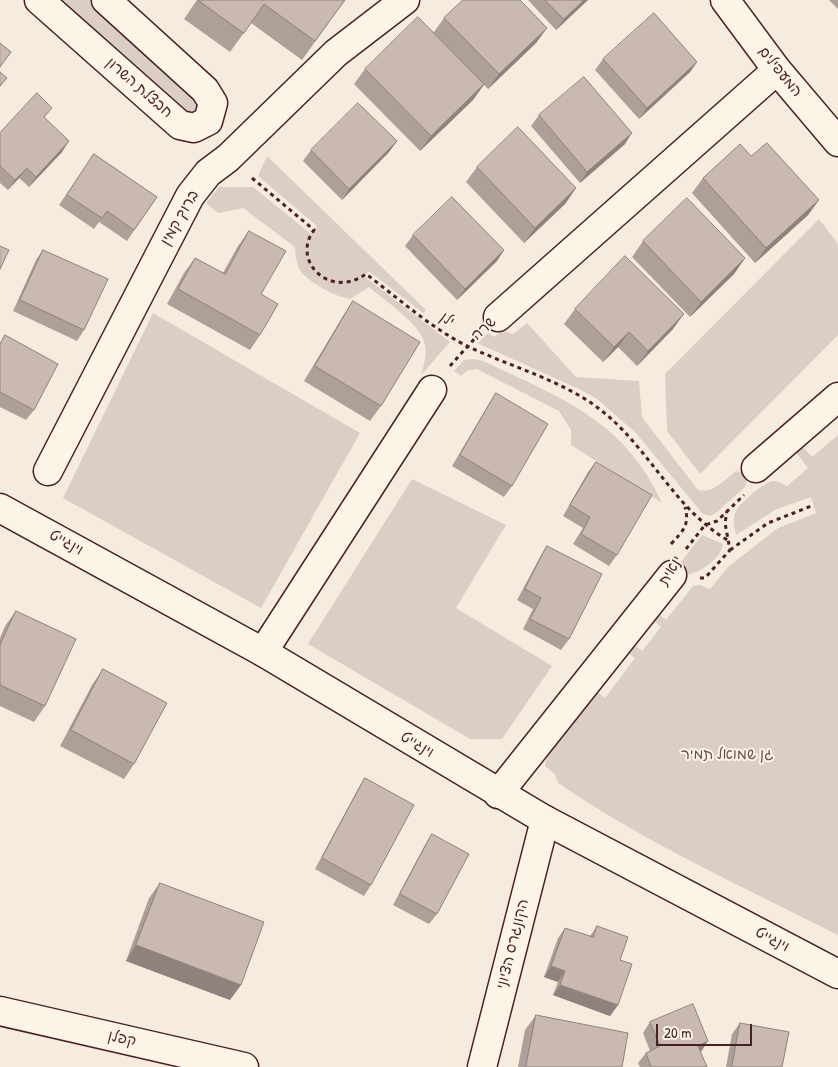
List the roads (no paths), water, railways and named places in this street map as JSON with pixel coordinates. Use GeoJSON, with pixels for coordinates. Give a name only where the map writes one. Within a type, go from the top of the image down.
{"type":"FeatureCollection","features":[{"type":"Feature","properties":{"kind":"street","name":"חבצלת השרון"},"geometry":{"type":"LineString","coordinates":[[39,0],[180,125],[194,128],[208,120],[214,103],[206,90],[106,0]]}},
{"type":"Feature","properties":{"kind":"street","name":"ברוך קמין"},"geometry":{"type":"LineString","coordinates":[[48,471],[190,196],[208,173],[228,158],[336,53],[405,0]]}},
{"type":"Feature","properties":{"kind":"street","name":"המעפילים"},"geometry":{"type":"LineString","coordinates":[[725,0],[778,70],[838,142]]}},
{"type":"Feature","properties":{"kind":"street","name":"שרה"},"geometry":{"type":"LineString","coordinates":[[498,317],[778,70]]}},
{"type":"Feature","properties":{"kind":"street"},"geometry":{"type":"LineString","coordinates":[[263,652],[432,390]]}},
{"type":"Feature","properties":{"kind":"street"},"geometry":{"type":"LineString","coordinates":[[756,468],[838,397]]}},
{"type":"Feature","properties":{"kind":"street","name":"וינגייט"},"geometry":{"type":"LineString","coordinates":[[0,508],[263,652],[498,794],[838,974]]}},
{"type":"Feature","properties":{"kind":"street","name":"ינאית"},"geometry":{"type":"LineString","coordinates":[[498,794],[673,569]]}},
{"type":"Feature","properties":{"kind":"street","name":"הקונגרס הציוני"},"geometry":{"type":"LineString","coordinates":[[482,1067],[545,820]]}},
{"type":"Feature","properties":{"kind":"street","name":"קפלן"},"geometry":{"type":"LineString","coordinates":[[0,1011],[244,1067]]}},
{"type":"Feature","properties":{"kind":"park label","name":"גן שמואל תמיר"},"geometry":{"type":"Point","coordinates":[727,755]}}]}
